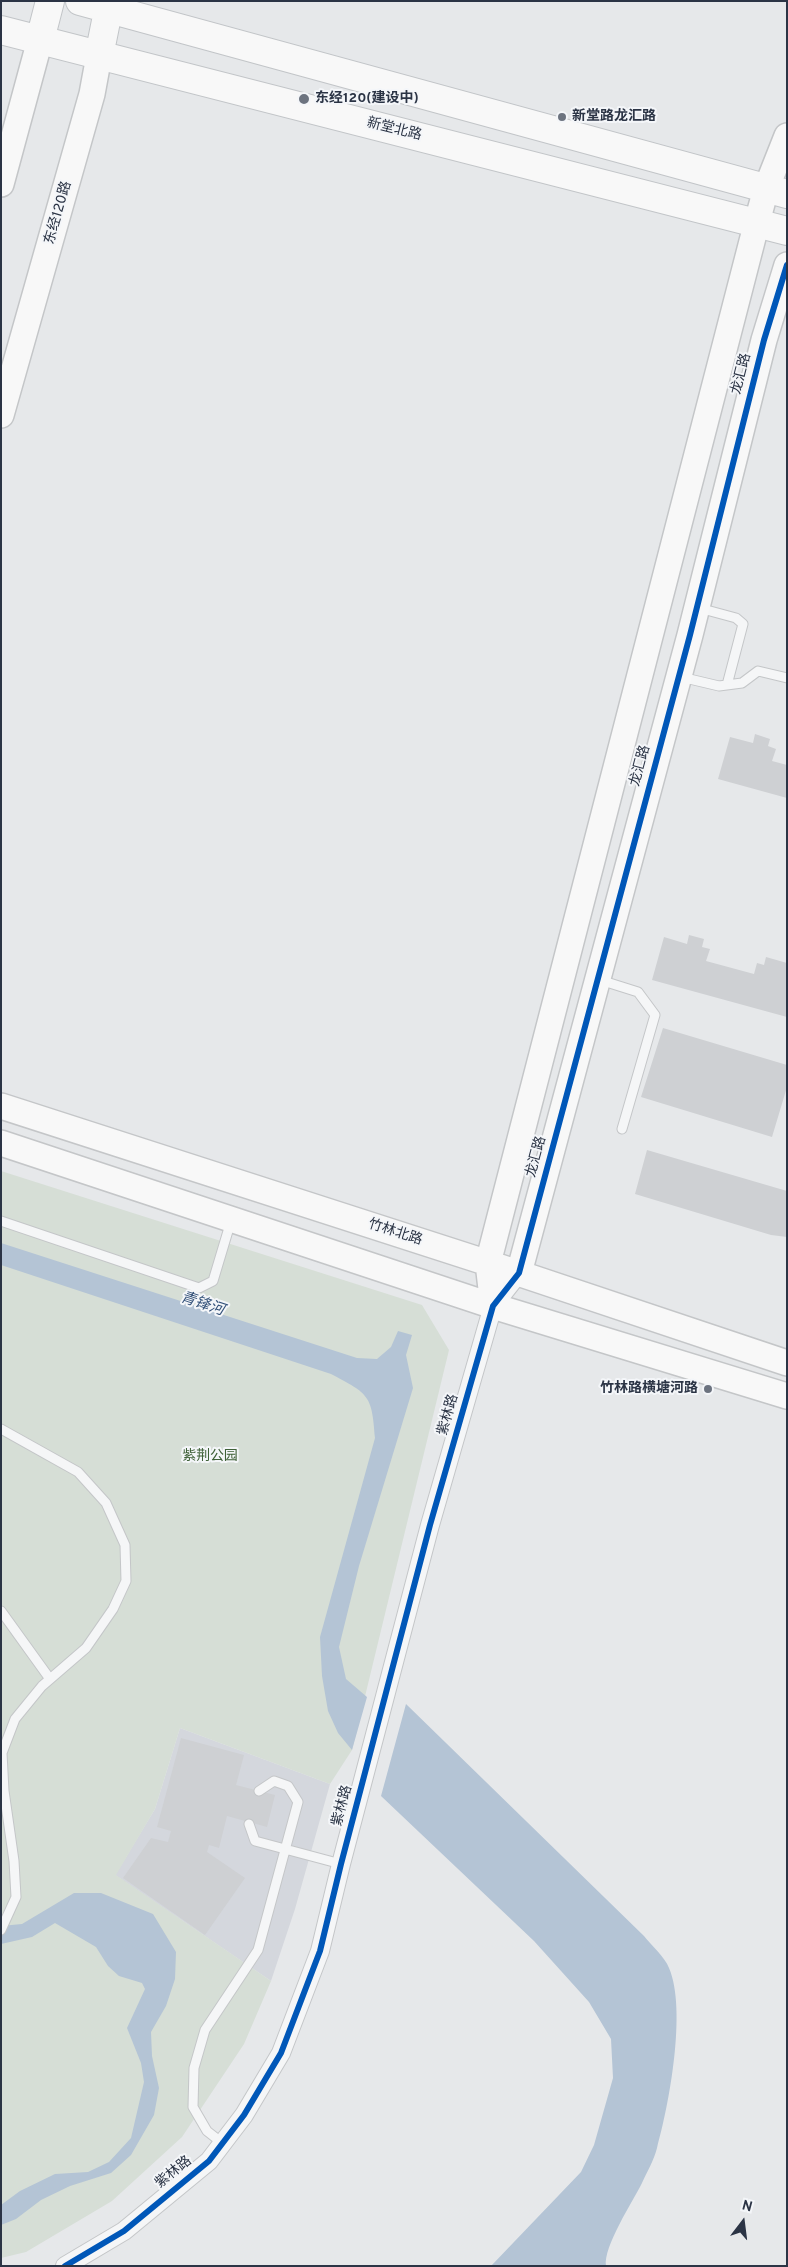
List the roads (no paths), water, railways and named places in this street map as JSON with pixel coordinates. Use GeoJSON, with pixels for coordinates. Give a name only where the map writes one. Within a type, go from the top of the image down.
{"type":"FeatureCollection","features":[{"type":"Feature","properties":{"kind":"main road"},"geometry":{"type":"LineString","coordinates":[[40,40],[50,1]]}},
{"type":"Feature","properties":{"kind":"main road"},"geometry":{"type":"LineString","coordinates":[[80,1],[110,5],[776,191]]}},
{"type":"Feature","properties":{"kind":"main road","name":"东经120路"},"geometry":{"type":"LineString","coordinates":[[99,56],[110,5]]}},
{"type":"Feature","properties":{"kind":"main road","name":"新堂北路"},"geometry":{"type":"LineString","coordinates":[[1,30],[787,230]]}},
{"type":"Feature","properties":{"kind":"street"},"geometry":{"type":"LineString","coordinates":[[1,184],[40,40]]}},
{"type":"Feature","properties":{"kind":"street","name":"东经120路"},"geometry":{"type":"LineString","coordinates":[[1,415],[92,94],[99,56]]}},
{"type":"Feature","properties":{"kind":"street","name":"龙汇路"},"geometry":{"type":"LineString","coordinates":[[493,1306],[488,1263],[757,222],[776,191],[787,136]]}},
{"type":"Feature","properties":{"kind":"street","name":"龙汇路"},"geometry":{"type":"LineString","coordinates":[[519,1273],[678,676],[764,340],[787,265]]}},
{"type":"Feature","properties":{"kind":"street","name":"竹林北路"},"geometry":{"type":"LineString","coordinates":[[1,1106],[519,1273],[787,1363]]}},
{"type":"Feature","properties":{"kind":"street"},"geometry":{"type":"LineString","coordinates":[[1,1143],[493,1306],[787,1396]]}},
{"type":"Feature","properties":{"kind":"street","name":"紫林路"},"geometry":{"type":"LineString","coordinates":[[65,2266],[124,2231],[209,2161],[221,2142],[244,2115],[281,2053],[308,1987],[320,1951],[430,1525],[493,1306],[519,1273]]}},
{"type":"Feature","properties":{"kind":"lane"},"geometry":{"type":"LineString","coordinates":[[696,607],[736,618],[742,624],[727,685]]}},
{"type":"Feature","properties":{"kind":"lane"},"geometry":{"type":"LineString","coordinates":[[678,676],[719,686],[742,683],[758,671],[787,678]]}},
{"type":"Feature","properties":{"kind":"lane"},"geometry":{"type":"LineString","coordinates":[[597,980],[638,992],[655,1015],[622,1128]]}},
{"type":"Feature","properties":{"kind":"lane"},"geometry":{"type":"LineString","coordinates":[[1,1221],[199,1288],[213,1281],[232,1219]]}},
{"type":"Feature","properties":{"kind":"lane"},"geometry":{"type":"LineString","coordinates":[[1,1429],[78,1472],[106,1503],[125,1545],[126,1581],[113,1608],[86,1648],[50,1679],[15,1719],[2,1753],[4,1791],[14,1861],[16,1897],[1,1930]]}},
{"type":"Feature","properties":{"kind":"lane"},"geometry":{"type":"LineString","coordinates":[[1,1611],[50,1679]]}},
{"type":"Feature","properties":{"kind":"lane"},"geometry":{"type":"LineString","coordinates":[[221,2142],[207,2131],[193,2107],[194,2068],[205,2030],[258,1950],[298,1802],[288,1786],[274,1781],[259,1791]]}},
{"type":"Feature","properties":{"kind":"lane"},"geometry":{"type":"LineString","coordinates":[[249,1824],[255,1841],[341,1864]]}},
{"type":"Feature","properties":{"kind":"water"},"geometry":{"type":"Polygon","coordinates":[[[1,1243],[357,1358],[377,1359],[391,1347],[398,1331],[412,1335],[406,1355],[413,1388],[359,1566],[339,1647],[346,1679],[367,1697],[352,1750],[338,1733],[328,1711],[322,1676],[320,1637],[375,1438],[372,1413],[366,1397],[353,1386],[331,1374],[1,1265],[1,1243]]]}},
{"type":"Feature","properties":{"kind":"water"},"geometry":{"type":"Polygon","coordinates":[[[406,1704],[644,1936],[661,1955],[669,1968],[674,1986],[676,2032],[671,2083],[662,2130],[654,2157],[609,2248],[606,2266],[491,2266],[581,2172],[594,2145],[613,2078],[611,2039],[589,2002],[534,1941],[381,1796],[406,1704]]]}},
{"type":"Feature","properties":{"kind":"water"},"geometry":{"type":"Polygon","coordinates":[[[74,1893],[101,1893],[153,1914],[176,1952],[175,1979],[166,2006],[151,2032],[152,2056],[159,2088],[154,2115],[131,2155],[111,2173],[70,2186],[41,2200],[16,2219],[1,2225],[1,2205],[20,2191],[55,2174],[88,2172],[109,2162],[131,2138],[144,2082],[141,2063],[127,2028],[145,1989],[142,1983],[119,1976],[108,1966],[96,1947],[55,1923],[32,1937],[1,1944],[1,1926],[22,1924],[74,1893]]]}},
{"type":"Feature","properties":{"kind":"place","name":"东经120(建设中)"},"geometry":{"type":"Point","coordinates":[304,99]}},
{"type":"Feature","properties":{"kind":"place","name":"新堂路龙汇路"},"geometry":{"type":"Point","coordinates":[562,117]}},
{"type":"Feature","properties":{"kind":"place","name":"竹林路横塘河路"},"geometry":{"type":"Point","coordinates":[708,1389]}},
{"type":"Feature","properties":{"kind":"water label","name":"青锋河"},"geometry":{"type":"Point","coordinates":[202,1305]}},
{"type":"Feature","properties":{"kind":"park label","name":"紫荆公园"},"geometry":{"type":"Point","coordinates":[210,1457]}}]}
